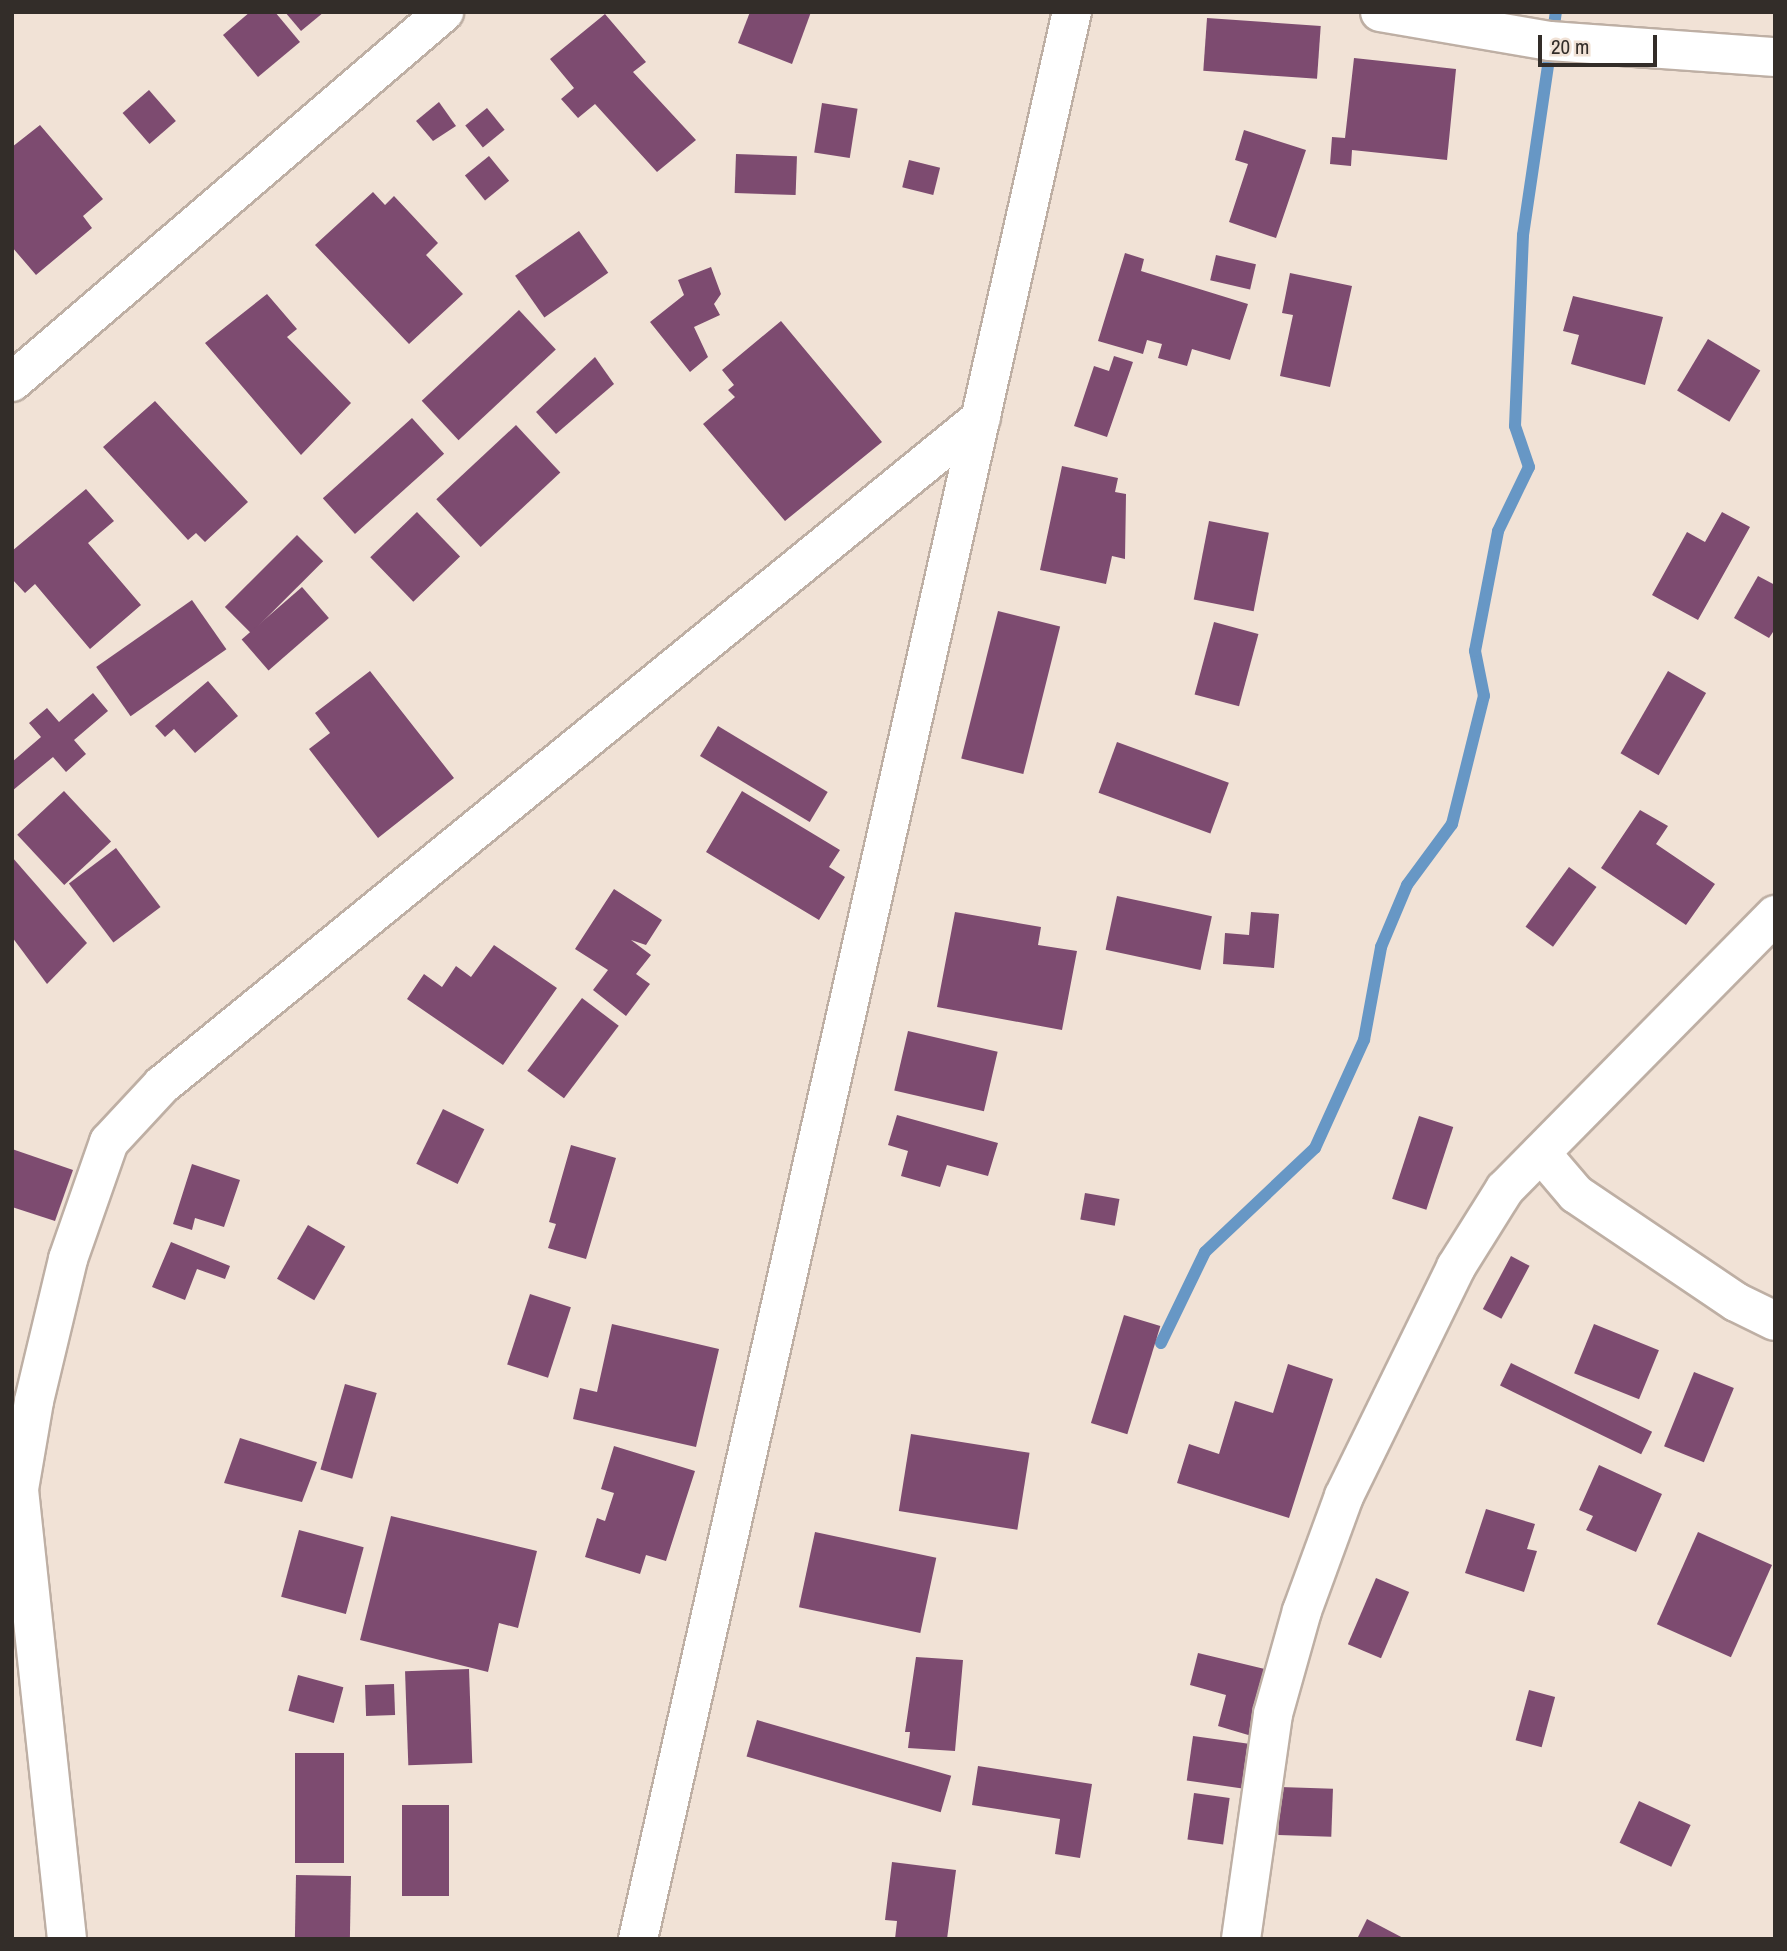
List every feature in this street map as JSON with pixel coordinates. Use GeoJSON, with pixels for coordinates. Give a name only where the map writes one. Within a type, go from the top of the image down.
{"type":"FeatureCollection","features":[{"type":"Feature","properties":{"kind":"street"},"geometry":{"type":"LineString","coordinates":[[12,382],[444,12]]}},
{"type":"Feature","properties":{"kind":"street"},"geometry":{"type":"LineString","coordinates":[[638,1939],[1072,12]]}},
{"type":"Feature","properties":{"kind":"street"},"geometry":{"type":"LineString","coordinates":[[1380,12],[1550,41],[1775,57]]}},
{"type":"Feature","properties":{"kind":"street"},"geometry":{"type":"LineString","coordinates":[[67,1939],[19,1489],[34,1401],[68,1259],[109,1142],[162,1084],[981,418]]}},
{"type":"Feature","properties":{"kind":"street"},"geometry":{"type":"LineString","coordinates":[[1241,1939],[1273,1714],[1302,1611],[1344,1496],[1456,1267],[1505,1189],[1775,915]]}},
{"type":"Feature","properties":{"kind":"street"},"geometry":{"type":"LineString","coordinates":[[1541,1153],[1576,1194],[1736,1302],[1775,1321]]}},
{"type":"Feature","properties":{"kind":"building"},"geometry":{"type":"Polygon","coordinates":[[[250,12],[275,12],[300,42],[258,77],[223,35],[250,12]]]}},
{"type":"Feature","properties":{"kind":"building"},"geometry":{"type":"Polygon","coordinates":[[[285,12],[324,12],[301,31],[285,12]]]}},
{"type":"Feature","properties":{"kind":"building"},"geometry":{"type":"Polygon","coordinates":[[[750,12],[811,12],[792,64],[738,43],[750,12]]]}},
{"type":"Feature","properties":{"kind":"building"},"geometry":{"type":"Polygon","coordinates":[[[605,14],[646,62],[633,72],[696,140],[657,172],[595,104],[578,118],[561,99],[574,88],[550,59],[605,14]]]}},
{"type":"Feature","properties":{"kind":"building"},"geometry":{"type":"Polygon","coordinates":[[[1207,18],[1321,26],[1317,79],[1203,71],[1207,18]]]}},
{"type":"Feature","properties":{"kind":"building"},"geometry":{"type":"Polygon","coordinates":[[[1354,58],[1456,69],[1447,160],[1352,150],[1351,166],[1330,164],[1332,137],[1345,138],[1354,58]]]}},
{"type":"Feature","properties":{"kind":"building"},"geometry":{"type":"Polygon","coordinates":[[[149,90],[176,121],[149,144],[123,113],[149,90]]]}},
{"type":"Feature","properties":{"kind":"building"},"geometry":{"type":"Polygon","coordinates":[[[439,102],[456,126],[433,141],[416,121],[439,102]]]}},
{"type":"Feature","properties":{"kind":"building"},"geometry":{"type":"Polygon","coordinates":[[[822,103],[858,109],[850,158],[814,152],[822,103]]]}},
{"type":"Feature","properties":{"kind":"building"},"geometry":{"type":"Polygon","coordinates":[[[487,108],[505,130],[483,147],[465,126],[487,108]]]}},
{"type":"Feature","properties":{"kind":"building"},"geometry":{"type":"Polygon","coordinates":[[[40,125],[103,199],[83,216],[92,228],[36,275],[12,247],[12,147],[40,125]]]}},
{"type":"Feature","properties":{"kind":"building"},"geometry":{"type":"Polygon","coordinates":[[[1244,130],[1306,150],[1276,238],[1229,222],[1248,164],[1235,160],[1244,130]]]}},
{"type":"Feature","properties":{"kind":"building"},"geometry":{"type":"Polygon","coordinates":[[[736,154],[797,156],[796,195],[735,193],[736,154]]]}},
{"type":"Feature","properties":{"kind":"building"},"geometry":{"type":"Polygon","coordinates":[[[489,156],[509,181],[485,200],[465,176],[489,156]]]}},
{"type":"Feature","properties":{"kind":"building"},"geometry":{"type":"Polygon","coordinates":[[[909,160],[940,168],[933,195],[902,187],[909,160]]]}},
{"type":"Feature","properties":{"kind":"building"},"geometry":{"type":"Polygon","coordinates":[[[373,192],[385,205],[394,196],[438,243],[426,255],[463,294],[409,344],[315,245],[373,192]]]}},
{"type":"Feature","properties":{"kind":"building"},"geometry":{"type":"Polygon","coordinates":[[[579,231],[608,273],[544,318],[515,276],[579,231]]]}},
{"type":"Feature","properties":{"kind":"building"},"geometry":{"type":"Polygon","coordinates":[[[1125,253],[1144,259],[1141,271],[1248,304],[1230,360],[1192,349],[1187,366],[1158,358],[1162,344],[1147,340],[1143,354],[1098,341],[1125,253]]]}},
{"type":"Feature","properties":{"kind":"building"},"geometry":{"type":"Polygon","coordinates":[[[1216,255],[1256,264],[1250,290],[1210,280],[1216,255]]]}},
{"type":"Feature","properties":{"kind":"building"},"geometry":{"type":"Polygon","coordinates":[[[711,267],[721,294],[714,304],[720,315],[694,327],[708,357],[690,372],[650,322],[684,295],[678,280],[711,267]]]}},
{"type":"Feature","properties":{"kind":"building"},"geometry":{"type":"Polygon","coordinates":[[[1290,273],[1352,286],[1330,387],[1280,376],[1293,315],[1282,313],[1290,273]]]}},
{"type":"Feature","properties":{"kind":"building"},"geometry":{"type":"Polygon","coordinates":[[[267,294],[297,329],[287,337],[351,403],[301,455],[205,343],[267,294]]]}},
{"type":"Feature","properties":{"kind":"building"},"geometry":{"type":"Polygon","coordinates":[[[1573,296],[1663,317],[1645,385],[1571,364],[1579,335],[1563,331],[1573,296]]]}},
{"type":"Feature","properties":{"kind":"building"},"geometry":{"type":"Polygon","coordinates":[[[519,310],[556,349],[459,440],[422,401],[519,310]]]}},
{"type":"Feature","properties":{"kind":"building"},"geometry":{"type":"Polygon","coordinates":[[[781,321],[882,442],[785,521],[703,424],[735,397],[728,390],[734,385],[722,370],[781,321]]]}},
{"type":"Feature","properties":{"kind":"building"},"geometry":{"type":"Polygon","coordinates":[[[1708,339],[1760,370],[1729,422],[1677,390],[1708,339]]]}},
{"type":"Feature","properties":{"kind":"building"},"geometry":{"type":"Polygon","coordinates":[[[1114,356],[1133,362],[1107,437],[1074,426],[1094,366],[1109,371],[1114,356]]]}},
{"type":"Feature","properties":{"kind":"building"},"geometry":{"type":"Polygon","coordinates":[[[595,357],[614,384],[556,434],[536,412],[595,357]]]}},
{"type":"Feature","properties":{"kind":"building"},"geometry":{"type":"Polygon","coordinates":[[[155,401],[248,502],[205,542],[196,533],[188,540],[103,447],[155,401]]]}},
{"type":"Feature","properties":{"kind":"building"},"geometry":{"type":"Polygon","coordinates":[[[412,418],[444,454],[355,534],[323,498],[412,418]]]}},
{"type":"Feature","properties":{"kind":"building"},"geometry":{"type":"Polygon","coordinates":[[[516,425],[560,473],[481,547],[436,499],[516,425]]]}},
{"type":"Feature","properties":{"kind":"building"},"geometry":{"type":"Polygon","coordinates":[[[1062,466],[1118,478],[1115,492],[1126,494],[1125,559],[1112,556],[1106,584],[1040,570],[1062,466]]]}},
{"type":"Feature","properties":{"kind":"building"},"geometry":{"type":"Polygon","coordinates":[[[86,489],[114,521],[88,543],[141,605],[90,649],[35,584],[25,593],[12,579],[12,551],[86,489]]]}},
{"type":"Feature","properties":{"kind":"building"},"geometry":{"type":"Polygon","coordinates":[[[417,512],[460,557],[413,602],[370,557],[417,512]]]}},
{"type":"Feature","properties":{"kind":"building"},"geometry":{"type":"Polygon","coordinates":[[[1722,512],[1750,527],[1698,620],[1652,595],[1687,532],[1705,542],[1722,512]]]}},
{"type":"Feature","properties":{"kind":"building"},"geometry":{"type":"Polygon","coordinates":[[[1209,521],[1269,533],[1254,611],[1194,600],[1209,521]]]}},
{"type":"Feature","properties":{"kind":"building"},"geometry":{"type":"Polygon","coordinates":[[[297,535],[323,561],[251,633],[225,607],[297,535]]]}},
{"type":"Feature","properties":{"kind":"building"},"geometry":{"type":"Polygon","coordinates":[[[1758,576],[1775,585],[1775,629],[1769,638],[1734,618],[1758,576]]]}},
{"type":"Feature","properties":{"kind":"building"},"geometry":{"type":"Polygon","coordinates":[[[302,587],[329,618],[269,670],[242,639],[302,587]]]}},
{"type":"Feature","properties":{"kind":"building"},"geometry":{"type":"Polygon","coordinates":[[[192,600],[226,649],[131,716],[96,667],[192,600]]]}},
{"type":"Feature","properties":{"kind":"building"},"geometry":{"type":"Polygon","coordinates":[[[998,611],[1060,626],[1023,774],[961,758],[998,611]]]}},
{"type":"Feature","properties":{"kind":"building"},"geometry":{"type":"Polygon","coordinates":[[[1214,622],[1258,634],[1239,706],[1195,694],[1214,622]]]}},
{"type":"Feature","properties":{"kind":"building"},"geometry":{"type":"Polygon","coordinates":[[[370,671],[454,778],[378,838],[309,749],[330,733],[315,713],[370,671]]]}},
{"type":"Feature","properties":{"kind":"building"},"geometry":{"type":"Polygon","coordinates":[[[1668,671],[1706,693],[1659,775],[1620,753],[1668,671]]]}},
{"type":"Feature","properties":{"kind":"building"},"geometry":{"type":"Polygon","coordinates":[[[208,681],[238,716],[195,753],[174,729],[165,737],[155,726],[208,681]]]}},
{"type":"Feature","properties":{"kind":"building"},"geometry":{"type":"Polygon","coordinates":[[[93,693],[108,711],[74,740],[86,754],[66,772],[53,757],[12,791],[12,762],[41,737],[29,723],[47,708],[59,722],[93,693]]]}},
{"type":"Feature","properties":{"kind":"building"},"geometry":{"type":"Polygon","coordinates":[[[718,726],[828,792],[810,822],[700,756],[718,726]]]}},
{"type":"Feature","properties":{"kind":"building"},"geometry":{"type":"Polygon","coordinates":[[[1117,742],[1229,783],[1210,833],[1099,793],[1117,742]]]}},
{"type":"Feature","properties":{"kind":"building"},"geometry":{"type":"Polygon","coordinates":[[[64,791],[111,841],[64,885],[17,835],[64,791]]]}},
{"type":"Feature","properties":{"kind":"building"},"geometry":{"type":"Polygon","coordinates":[[[742,791],[840,850],[829,867],[845,877],[819,920],[706,852],[742,791]]]}},
{"type":"Feature","properties":{"kind":"building"},"geometry":{"type":"Polygon","coordinates":[[[1640,810],[1668,826],[1656,844],[1715,884],[1686,925],[1601,868],[1640,810]]]}},
{"type":"Feature","properties":{"kind":"building"},"geometry":{"type":"Polygon","coordinates":[[[116,848],[161,907],[113,943],[69,884],[116,848]]]}},
{"type":"Feature","properties":{"kind":"building"},"geometry":{"type":"Polygon","coordinates":[[[12,857],[87,943],[47,984],[12,937],[12,857]]]}},
{"type":"Feature","properties":{"kind":"building"},"geometry":{"type":"Polygon","coordinates":[[[1569,867],[1597,887],[1553,947],[1526,927],[1569,867]]]}},
{"type":"Feature","properties":{"kind":"building"},"geometry":{"type":"Polygon","coordinates":[[[614,889],[662,920],[646,945],[631,940],[651,955],[636,974],[650,984],[626,1016],[593,990],[608,970],[575,949],[614,889]]]}},
{"type":"Feature","properties":{"kind":"building"},"geometry":{"type":"Polygon","coordinates":[[[1117,896],[1212,916],[1200,970],[1106,950],[1117,896]]]}},
{"type":"Feature","properties":{"kind":"building"},"geometry":{"type":"Polygon","coordinates":[[[955,912],[1041,927],[1038,945],[1077,951],[1062,1030],[937,1007],[955,912]]]}},
{"type":"Feature","properties":{"kind":"building"},"geometry":{"type":"Polygon","coordinates":[[[1251,912],[1279,914],[1274,968],[1223,964],[1225,933],[1249,935],[1251,912]]]}},
{"type":"Feature","properties":{"kind":"building"},"geometry":{"type":"Polygon","coordinates":[[[494,945],[557,988],[503,1065],[407,999],[424,974],[442,987],[456,966],[471,977],[494,945]]]}},
{"type":"Feature","properties":{"kind":"building"},"geometry":{"type":"Polygon","coordinates":[[[582,998],[619,1026],[564,1098],[527,1071],[582,998]]]}},
{"type":"Feature","properties":{"kind":"building"},"geometry":{"type":"Polygon","coordinates":[[[908,1031],[998,1052],[984,1111],[894,1090],[908,1031]]]}},
{"type":"Feature","properties":{"kind":"building"},"geometry":{"type":"Polygon","coordinates":[[[443,1109],[484,1129],[458,1184],[416,1164],[443,1109]]]}},
{"type":"Feature","properties":{"kind":"building"},"geometry":{"type":"Polygon","coordinates":[[[897,1115],[998,1143],[988,1176],[947,1165],[940,1187],[901,1176],[908,1151],[888,1145],[897,1115]]]}},
{"type":"Feature","properties":{"kind":"building"},"geometry":{"type":"Polygon","coordinates":[[[1419,1116],[1453,1127],[1426,1210],[1392,1199],[1419,1116]]]}},
{"type":"Feature","properties":{"kind":"building"},"geometry":{"type":"Polygon","coordinates":[[[571,1145],[616,1158],[586,1259],[548,1248],[556,1224],[549,1222],[571,1145]]]}},
{"type":"Feature","properties":{"kind":"building"},"geometry":{"type":"Polygon","coordinates":[[[12,1149],[73,1170],[55,1221],[12,1207],[12,1149]]]}},
{"type":"Feature","properties":{"kind":"building"},"geometry":{"type":"Polygon","coordinates":[[[192,1164],[240,1180],[224,1227],[195,1218],[192,1230],[173,1224],[192,1164]]]}},
{"type":"Feature","properties":{"kind":"building"},"geometry":{"type":"Polygon","coordinates":[[[1085,1193],[1119,1199],[1115,1226],[1080,1220],[1085,1193]]]}},
{"type":"Feature","properties":{"kind":"building"},"geometry":{"type":"Polygon","coordinates":[[[308,1225],[345,1246],[314,1300],[277,1279],[308,1225]]]}},
{"type":"Feature","properties":{"kind":"building"},"geometry":{"type":"Polygon","coordinates":[[[171,1242],[230,1266],[225,1279],[197,1269],[185,1300],[152,1287],[171,1242]]]}},
{"type":"Feature","properties":{"kind":"building"},"geometry":{"type":"Polygon","coordinates":[[[1511,1256],[1530,1266],[1501,1319],[1483,1309],[1511,1256]]]}},
{"type":"Feature","properties":{"kind":"building"},"geometry":{"type":"Polygon","coordinates":[[[530,1294],[571,1307],[548,1378],[507,1364],[530,1294]]]}},
{"type":"Feature","properties":{"kind":"building"},"geometry":{"type":"Polygon","coordinates":[[[1124,1315],[1160,1326],[1127,1434],[1091,1423],[1124,1315]]]}},
{"type":"Feature","properties":{"kind":"building"},"geometry":{"type":"Polygon","coordinates":[[[612,1324],[719,1349],[696,1447],[573,1419],[580,1388],[597,1392],[612,1324]]]}},
{"type":"Feature","properties":{"kind":"building"},"geometry":{"type":"Polygon","coordinates":[[[1594,1324],[1659,1350],[1639,1399],[1574,1373],[1594,1324]]]}},
{"type":"Feature","properties":{"kind":"building"},"geometry":{"type":"Polygon","coordinates":[[[1511,1363],[1652,1432],[1641,1454],[1500,1385],[1511,1363]]]}},
{"type":"Feature","properties":{"kind":"building"},"geometry":{"type":"Polygon","coordinates":[[[1288,1364],[1333,1379],[1289,1518],[1177,1483],[1189,1444],[1219,1454],[1235,1401],[1273,1413],[1288,1364]]]}},
{"type":"Feature","properties":{"kind":"building"},"geometry":{"type":"Polygon","coordinates":[[[1694,1372],[1734,1388],[1704,1462],[1664,1446],[1694,1372]]]}},
{"type":"Feature","properties":{"kind":"building"},"geometry":{"type":"Polygon","coordinates":[[[345,1384],[377,1393],[352,1479],[320,1470],[345,1384]]]}},
{"type":"Feature","properties":{"kind":"building"},"geometry":{"type":"Polygon","coordinates":[[[911,1434],[1030,1453],[1017,1530],[899,1511],[911,1434]]]}},
{"type":"Feature","properties":{"kind":"building"},"geometry":{"type":"Polygon","coordinates":[[[240,1438],[317,1462],[302,1502],[224,1483],[240,1438]]]}},
{"type":"Feature","properties":{"kind":"building"},"geometry":{"type":"Polygon","coordinates":[[[614,1446],[695,1471],[666,1561],[646,1555],[640,1574],[585,1557],[597,1518],[605,1521],[614,1493],[601,1489],[614,1446]]]}},
{"type":"Feature","properties":{"kind":"building"},"geometry":{"type":"Polygon","coordinates":[[[1599,1465],[1662,1494],[1636,1552],[1586,1530],[1593,1516],[1579,1510],[1599,1465]]]}},
{"type":"Feature","properties":{"kind":"building"},"geometry":{"type":"Polygon","coordinates":[[[1486,1509],[1535,1524],[1527,1549],[1537,1551],[1524,1592],[1465,1573],[1486,1509]]]}},
{"type":"Feature","properties":{"kind":"building"},"geometry":{"type":"Polygon","coordinates":[[[391,1516],[537,1551],[518,1628],[499,1623],[488,1672],[360,1640],[391,1516]]]}},
{"type":"Feature","properties":{"kind":"building"},"geometry":{"type":"Polygon","coordinates":[[[299,1530],[364,1547],[346,1614],[281,1597],[299,1530]]]}},
{"type":"Feature","properties":{"kind":"building"},"geometry":{"type":"Polygon","coordinates":[[[815,1532],[936,1558],[920,1633],[799,1607],[815,1532]]]}},
{"type":"Feature","properties":{"kind":"building"},"geometry":{"type":"Polygon","coordinates":[[[1698,1532],[1772,1565],[1731,1657],[1657,1624],[1698,1532]]]}},
{"type":"Feature","properties":{"kind":"building"},"geometry":{"type":"Polygon","coordinates":[[[1376,1578],[1409,1592],[1381,1658],[1348,1644],[1376,1578]]]}},
{"type":"Feature","properties":{"kind":"building"},"geometry":{"type":"Polygon","coordinates":[[[1198,1653],[1273,1671],[1255,1737],[1218,1726],[1226,1695],[1190,1685],[1198,1653]]]}},
{"type":"Feature","properties":{"kind":"building"},"geometry":{"type":"Polygon","coordinates":[[[916,1657],[963,1660],[955,1751],[908,1748],[910,1732],[905,1732],[916,1657]]]}},
{"type":"Feature","properties":{"kind":"building"},"geometry":{"type":"Polygon","coordinates":[[[469,1669],[472,1763],[408,1765],[405,1671],[469,1669]]]}},
{"type":"Feature","properties":{"kind":"building"},"geometry":{"type":"Polygon","coordinates":[[[298,1675],[343,1687],[334,1723],[288,1711],[298,1675]]]}},
{"type":"Feature","properties":{"kind":"building"},"geometry":{"type":"Polygon","coordinates":[[[394,1684],[395,1715],[366,1716],[365,1685],[394,1684]]]}},
{"type":"Feature","properties":{"kind":"building"},"geometry":{"type":"Polygon","coordinates":[[[1529,1690],[1555,1697],[1542,1747],[1516,1740],[1529,1690]]]}},
{"type":"Feature","properties":{"kind":"building"},"geometry":{"type":"Polygon","coordinates":[[[757,1720],[951,1776],[941,1812],[747,1757],[757,1720]]]}},
{"type":"Feature","properties":{"kind":"building"},"geometry":{"type":"Polygon","coordinates":[[[1193,1736],[1250,1744],[1244,1789],[1187,1781],[1193,1736]]]}},
{"type":"Feature","properties":{"kind":"building"},"geometry":{"type":"Polygon","coordinates":[[[295,1753],[344,1753],[344,1863],[295,1863],[295,1753]]]}},
{"type":"Feature","properties":{"kind":"building"},"geometry":{"type":"Polygon","coordinates":[[[978,1766],[1092,1784],[1080,1858],[1055,1854],[1060,1819],[972,1805],[978,1766]]]}},
{"type":"Feature","properties":{"kind":"building"},"geometry":{"type":"Polygon","coordinates":[[[1280,1787],[1333,1789],[1331,1837],[1278,1835],[1280,1787]]]}},
{"type":"Feature","properties":{"kind":"building"},"geometry":{"type":"Polygon","coordinates":[[[1194,1793],[1230,1798],[1223,1845],[1187,1840],[1194,1793]]]}},
{"type":"Feature","properties":{"kind":"building"},"geometry":{"type":"Polygon","coordinates":[[[1639,1801],[1691,1825],[1671,1867],[1620,1843],[1639,1801]]]}},
{"type":"Feature","properties":{"kind":"building"},"geometry":{"type":"Polygon","coordinates":[[[402,1805],[449,1805],[449,1896],[402,1896],[402,1805]]]}},
{"type":"Feature","properties":{"kind":"building"},"geometry":{"type":"Polygon","coordinates":[[[892,1862],[956,1870],[947,1939],[895,1939],[897,1921],[885,1920],[892,1862]]]}},
{"type":"Feature","properties":{"kind":"building"},"geometry":{"type":"Polygon","coordinates":[[[296,1875],[351,1876],[350,1939],[295,1939],[296,1875]]]}},
{"type":"Feature","properties":{"kind":"building"},"geometry":{"type":"Polygon","coordinates":[[[1367,1919],[1405,1939],[1357,1939],[1367,1919]]]}},
{"type":"Feature","properties":{"kind":"waterway"},"geometry":{"type":"LineString","coordinates":[[1161,1343],[1205,1252],[1315,1148],[1364,1040],[1381,947],[1407,885],[1452,824],[1484,696],[1475,651],[1498,531],[1529,467],[1515,426],[1523,235],[1556,12]]}}]}
